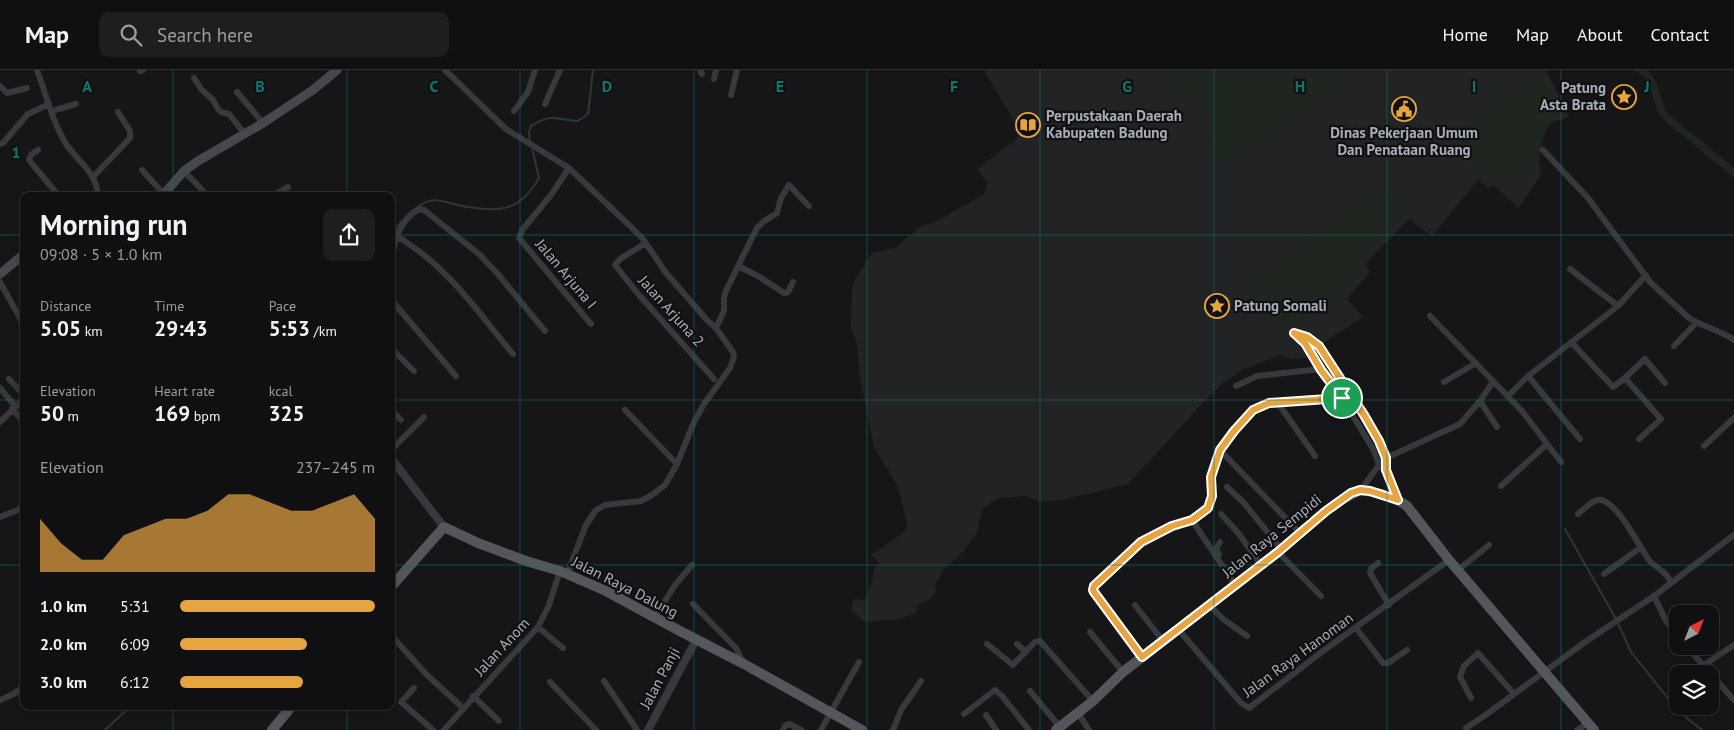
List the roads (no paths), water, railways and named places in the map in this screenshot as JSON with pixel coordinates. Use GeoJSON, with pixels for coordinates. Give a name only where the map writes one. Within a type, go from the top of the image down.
{"type":"FeatureCollection","features":[{"type":"Feature","properties":{"kind":"main road"},"geometry":{"type":"LineString","coordinates":[[166,192],[184,171],[198,161],[263,123],[313,90],[337,70]]}},
{"type":"Feature","properties":{"kind":"main road"},"geometry":{"type":"LineString","coordinates":[[0,274],[20,257]]}},
{"type":"Feature","properties":{"kind":"main road"},"geometry":{"type":"LineString","coordinates":[[1360,490],[1379,493],[1398,500],[1407,506],[1449,560],[1591,726]]}},
{"type":"Feature","properties":{"kind":"main road","name":"Jalan Raya Sempidi"},"geometry":{"type":"LineString","coordinates":[[1058,728],[1093,701],[1123,672],[1280,550],[1299,532],[1342,498],[1360,490]]}},
{"type":"Feature","properties":{"kind":"main road"},"geometry":{"type":"LineString","coordinates":[[395,582],[444,527]]}},
{"type":"Feature","properties":{"kind":"main road","name":"Jalan Raya Dalung"},"geometry":{"type":"LineString","coordinates":[[444,527],[478,543],[526,561],[563,572],[606,591],[744,664],[862,730]]}},
{"type":"Feature","properties":{"kind":"main road"},"geometry":{"type":"LineString","coordinates":[[272,730],[289,710]]}},
{"type":"Feature","properties":{"kind":"street"},"geometry":{"type":"LineString","coordinates":[[38,70],[49,104],[66,143],[93,177],[97,186],[97,192]]}},
{"type":"Feature","properties":{"kind":"street"},"geometry":{"type":"LineString","coordinates":[[445,70],[506,129],[569,168],[589,186],[646,243],[666,273],[716,328],[733,352],[732,362],[725,376],[704,404],[694,422],[677,464],[626,410]]}},
{"type":"Feature","properties":{"kind":"street"},"geometry":{"type":"LineString","coordinates":[[514,110],[528,92],[536,70]]}},
{"type":"Feature","properties":{"kind":"street"},"geometry":{"type":"LineString","coordinates":[[545,104],[560,70]]}},
{"type":"Feature","properties":{"kind":"street"},"geometry":{"type":"LineString","coordinates":[[714,79],[716,70]]}},
{"type":"Feature","properties":{"kind":"street"},"geometry":{"type":"LineString","coordinates":[[731,94],[737,70]]}},
{"type":"Feature","properties":{"kind":"street"},"geometry":{"type":"LineString","coordinates":[[194,78],[201,89],[214,100],[218,109],[228,114],[244,133]]}},
{"type":"Feature","properties":{"kind":"street"},"geometry":{"type":"LineString","coordinates":[[0,86],[7,93],[27,88]]}},
{"type":"Feature","properties":{"kind":"street"},"geometry":{"type":"LineString","coordinates":[[237,92],[263,123]]}},
{"type":"Feature","properties":{"kind":"street"},"geometry":{"type":"LineString","coordinates":[[0,144],[3,143],[28,114],[49,104]]}},
{"type":"Feature","properties":{"kind":"street"},"geometry":{"type":"LineString","coordinates":[[52,111],[76,104]]}},
{"type":"Feature","properties":{"kind":"street"},"geometry":{"type":"LineString","coordinates":[[93,177],[130,138],[130,132],[118,112]]}},
{"type":"Feature","properties":{"kind":"street"},"geometry":{"type":"LineString","coordinates":[[38,150],[29,160],[56,192]]}},
{"type":"Feature","properties":{"kind":"street"},"geometry":{"type":"LineString","coordinates":[[1543,150],[1588,198],[1646,275],[1683,313],[1696,322],[1719,331],[1734,340]]}},
{"type":"Feature","properties":{"kind":"street","name":"Jalan Arjuna I"},"geometry":{"type":"LineString","coordinates":[[569,168],[551,195],[523,229],[519,238],[591,324]]}},
{"type":"Feature","properties":{"kind":"street"},"geometry":{"type":"LineString","coordinates":[[142,170],[160,192]]}},
{"type":"Feature","properties":{"kind":"street"},"geometry":{"type":"LineString","coordinates":[[184,171],[204,192]]}},
{"type":"Feature","properties":{"kind":"street"},"geometry":{"type":"LineString","coordinates":[[716,328],[724,311],[726,291],[757,228],[777,213],[781,198],[789,185],[809,206]]}},
{"type":"Feature","properties":{"kind":"street"},"geometry":{"type":"LineString","coordinates":[[279,192],[288,187]]}},
{"type":"Feature","properties":{"kind":"street"},"geometry":{"type":"LineString","coordinates":[[395,241],[403,224],[413,212],[419,209],[424,210],[479,254],[545,331]]}},
{"type":"Feature","properties":{"kind":"street"},"geometry":{"type":"LineString","coordinates":[[396,236],[437,265],[455,282],[513,354]]}},
{"type":"Feature","properties":{"kind":"street","name":"Jalan Arjuna 2"},"geometry":{"type":"LineString","coordinates":[[646,243],[620,259],[615,265],[714,379]]}},
{"type":"Feature","properties":{"kind":"street"},"geometry":{"type":"LineString","coordinates":[[738,266],[784,293],[788,292],[793,282]]}},
{"type":"Feature","properties":{"kind":"street"},"geometry":{"type":"LineString","coordinates":[[1570,269],[1618,306]]}},
{"type":"Feature","properties":{"kind":"street"},"geometry":{"type":"LineString","coordinates":[[1508,396],[1528,376],[1618,306],[1646,275]]}},
{"type":"Feature","properties":{"kind":"street"},"geometry":{"type":"LineString","coordinates":[[0,282],[20,318]]}},
{"type":"Feature","properties":{"kind":"street"},"geometry":{"type":"LineString","coordinates":[[395,306],[456,376]]}},
{"type":"Feature","properties":{"kind":"street"},"geometry":{"type":"LineString","coordinates":[[1430,316],[1508,396],[1536,428],[1560,462]]}},
{"type":"Feature","properties":{"kind":"street"},"geometry":{"type":"LineString","coordinates":[[1674,346],[1696,322]]}},
{"type":"Feature","properties":{"kind":"street"},"geometry":{"type":"LineString","coordinates":[[1386,470],[1379,464],[1373,449],[1342,398],[1321,370],[1305,343],[1294,333],[1307,337],[1319,346],[1364,415],[1379,441],[1386,458],[1386,470],[1398,500]]}},
{"type":"Feature","properties":{"kind":"street"},"geometry":{"type":"LineString","coordinates":[[1571,342],[1613,388],[1645,359],[1665,383]]}},
{"type":"Feature","properties":{"kind":"street"},"geometry":{"type":"LineString","coordinates":[[395,352],[414,371]]}},
{"type":"Feature","properties":{"kind":"street"},"geometry":{"type":"LineString","coordinates":[[1444,382],[1476,363]]}},
{"type":"Feature","properties":{"kind":"street"},"geometry":{"type":"LineString","coordinates":[[1236,386],[1257,376],[1321,370]]}},
{"type":"Feature","properties":{"kind":"street"},"geometry":{"type":"LineString","coordinates":[[1528,376],[1580,439]]}},
{"type":"Feature","properties":{"kind":"street"},"geometry":{"type":"LineString","coordinates":[[1625,378],[1662,419],[1639,439]]}},
{"type":"Feature","properties":{"kind":"street"},"geometry":{"type":"LineString","coordinates":[[10,379],[20,390]]}},
{"type":"Feature","properties":{"kind":"street"},"geometry":{"type":"LineString","coordinates":[[1333,385],[1341,380]]}},
{"type":"Feature","properties":{"kind":"street"},"geometry":{"type":"LineString","coordinates":[[1360,490],[1368,482],[1379,464],[1386,458],[1460,424],[1480,401],[1493,382]]}},
{"type":"Feature","properties":{"kind":"street"},"geometry":{"type":"LineString","coordinates":[[0,388],[20,416]]}},
{"type":"Feature","properties":{"kind":"street"},"geometry":{"type":"LineString","coordinates":[[1142,657],[1093,588],[1141,542],[1172,526],[1200,516],[1208,508],[1212,496],[1211,477],[1220,450],[1253,410],[1269,403],[1342,398]]}},
{"type":"Feature","properties":{"kind":"street"},"geometry":{"type":"LineString","coordinates":[[1480,401],[1497,428]]}},
{"type":"Feature","properties":{"kind":"street"},"geometry":{"type":"LineString","coordinates":[[0,422],[20,402]]}},
{"type":"Feature","properties":{"kind":"street"},"geometry":{"type":"LineString","coordinates":[[1278,403],[1315,456]]}},
{"type":"Feature","properties":{"kind":"street"},"geometry":{"type":"LineString","coordinates":[[395,414],[401,420]]}},
{"type":"Feature","properties":{"kind":"street"},"geometry":{"type":"LineString","coordinates":[[1355,420],[1364,415]]}},
{"type":"Feature","properties":{"kind":"street"},"geometry":{"type":"LineString","coordinates":[[395,446],[424,417]]}},
{"type":"Feature","properties":{"kind":"street"},"geometry":{"type":"LineString","coordinates":[[1704,446],[1734,418]]}},
{"type":"Feature","properties":{"kind":"street"},"geometry":{"type":"LineString","coordinates":[[1501,486],[1547,444]]}},
{"type":"Feature","properties":{"kind":"street"},"geometry":{"type":"LineString","coordinates":[[1220,450],[1299,532]]}},
{"type":"Feature","properties":{"kind":"street","name":"Jalan Raya Dalung"},"geometry":{"type":"LineString","coordinates":[[395,463],[444,527]]}},
{"type":"Feature","properties":{"kind":"street","name":"Jalan Anom"},"geometry":{"type":"LineString","coordinates":[[444,730],[473,696],[530,638],[538,627],[586,524],[596,510],[605,505],[633,503],[652,495],[665,484],[677,464]]}},
{"type":"Feature","properties":{"kind":"street"},"geometry":{"type":"LineString","coordinates":[[1227,487],[1244,503],[1280,550],[1321,596]]}},
{"type":"Feature","properties":{"kind":"street"},"geometry":{"type":"LineString","coordinates":[[1578,514],[1595,500],[1601,500],[1618,511],[1640,548],[1654,566],[1667,573],[1671,582]]}},
{"type":"Feature","properties":{"kind":"street"},"geometry":{"type":"LineString","coordinates":[[0,516],[20,508]]}},
{"type":"Feature","properties":{"kind":"street"},"geometry":{"type":"LineString","coordinates":[[1221,514],[1239,534],[1261,565]]}},
{"type":"Feature","properties":{"kind":"street"},"geometry":{"type":"LineString","coordinates":[[1192,520],[1237,584]]}},
{"type":"Feature","properties":{"kind":"street"},"geometry":{"type":"LineString","coordinates":[[1466,728],[1733,538]]}},
{"type":"Feature","properties":{"kind":"street"},"geometry":{"type":"LineString","coordinates":[[1220,542],[1216,550],[1237,584]]}},
{"type":"Feature","properties":{"kind":"street"},"geometry":{"type":"LineString","coordinates":[[1458,570],[1489,545]]}},
{"type":"Feature","properties":{"kind":"street"},"geometry":{"type":"LineString","coordinates":[[1604,574],[1640,548]]}},
{"type":"Feature","properties":{"kind":"street","name":"Jalan Raya Hanoman"},"geometry":{"type":"LineString","coordinates":[[1178,629],[1247,708],[1253,706],[1323,651],[1449,560]]}},
{"type":"Feature","properties":{"kind":"street"},"geometry":{"type":"LineString","coordinates":[[1378,563],[1371,569],[1370,573],[1389,605]]}},
{"type":"Feature","properties":{"kind":"street"},"geometry":{"type":"LineString","coordinates":[[655,617],[675,585],[692,565]]}},
{"type":"Feature","properties":{"kind":"street"},"geometry":{"type":"LineString","coordinates":[[1654,596],[1669,625]]}},
{"type":"Feature","properties":{"kind":"street"},"geometry":{"type":"LineString","coordinates":[[693,604],[736,648],[744,664]]}},
{"type":"Feature","properties":{"kind":"street"},"geometry":{"type":"LineString","coordinates":[[1134,605],[1163,641]]}},
{"type":"Feature","properties":{"kind":"street"},"geometry":{"type":"LineString","coordinates":[[1209,605],[1247,636]]}},
{"type":"Feature","properties":{"kind":"street"},"geometry":{"type":"LineString","coordinates":[[538,627],[564,648]]}},
{"type":"Feature","properties":{"kind":"street"},"geometry":{"type":"LineString","coordinates":[[1356,628],[1383,663],[1388,663],[1407,650]]}},
{"type":"Feature","properties":{"kind":"street"},"geometry":{"type":"LineString","coordinates":[[1090,632],[1123,672]]}},
{"type":"Feature","properties":{"kind":"street"},"geometry":{"type":"LineString","coordinates":[[395,639],[426,674],[463,708]]}},
{"type":"Feature","properties":{"kind":"street","name":"Jalan Panji"},"geometry":{"type":"LineString","coordinates":[[648,730],[696,640]]}},
{"type":"Feature","properties":{"kind":"street"},"geometry":{"type":"LineString","coordinates":[[987,644],[1012,665],[1037,641],[1042,642],[1093,701]]}},
{"type":"Feature","properties":{"kind":"street"},"geometry":{"type":"LineString","coordinates":[[1017,644],[1026,652]]}},
{"type":"Feature","properties":{"kind":"street"},"geometry":{"type":"LineString","coordinates":[[1695,655],[1704,665],[1734,645]]}},
{"type":"Feature","properties":{"kind":"street"},"geometry":{"type":"LineString","coordinates":[[1471,698],[1460,677],[1464,666],[1478,653],[1514,694]]}},
{"type":"Feature","properties":{"kind":"street"},"geometry":{"type":"LineString","coordinates":[[821,730],[859,662]]}},
{"type":"Feature","properties":{"kind":"street"},"geometry":{"type":"LineString","coordinates":[[604,681],[637,730]]}},
{"type":"Feature","properties":{"kind":"street"},"geometry":{"type":"LineString","coordinates":[[893,730],[901,710],[921,681]]}},
{"type":"Feature","properties":{"kind":"street"},"geometry":{"type":"LineString","coordinates":[[550,682],[596,730]]}},
{"type":"Feature","properties":{"kind":"street"},"geometry":{"type":"LineString","coordinates":[[1719,682],[1734,700]]}},
{"type":"Feature","properties":{"kind":"street"},"geometry":{"type":"LineString","coordinates":[[414,688],[401,702],[433,730]]}},
{"type":"Feature","properties":{"kind":"street"},"geometry":{"type":"LineString","coordinates":[[964,714],[994,690],[1002,696],[1029,730]]}},
{"type":"Feature","properties":{"kind":"street"},"geometry":{"type":"LineString","coordinates":[[0,700],[20,691]]}},
{"type":"Feature","properties":{"kind":"street"},"geometry":{"type":"LineString","coordinates":[[1030,691],[1058,728]]}},
{"type":"Feature","properties":{"kind":"street"},"geometry":{"type":"LineString","coordinates":[[473,696],[499,721]]}},
{"type":"Feature","properties":{"kind":"street"},"geometry":{"type":"LineString","coordinates":[[1078,713],[1089,730]]}},
{"type":"Feature","properties":{"kind":"street"},"geometry":{"type":"LineString","coordinates":[[986,715],[996,730]]}},
{"type":"Feature","properties":{"kind":"street"},"geometry":{"type":"LineString","coordinates":[[783,730],[789,724],[801,730]]}},
{"type":"Feature","properties":{"kind":"street"},"geometry":{"type":"LineString","coordinates":[[1577,730],[1591,726]]}},
{"type":"Feature","properties":{"kind":"waterway"},"geometry":{"type":"LineString","coordinates":[[530,142],[529,132],[531,126],[545,119],[554,118],[578,121],[588,114],[593,70]]}},
{"type":"Feature","properties":{"kind":"waterway"},"geometry":{"type":"LineString","coordinates":[[418,207],[434,200],[487,209],[497,209],[516,204],[524,198],[539,178],[532,148]]}},
{"type":"Feature","properties":{"kind":"waterway"},"geometry":{"type":"LineString","coordinates":[[395,231],[401,221]]}},
{"type":"Feature","properties":{"kind":"waterway"},"geometry":{"type":"LineString","coordinates":[[1565,529],[1616,619]]}},
{"type":"Feature","properties":{"kind":"waterway"},"geometry":{"type":"LineString","coordinates":[[1618,623],[1631,652],[1679,712],[1702,730]]}},
{"type":"Feature","properties":{"kind":"waterway"},"geometry":{"type":"LineString","coordinates":[[15,690],[20,687]]}},
{"type":"Feature","properties":{"kind":"waterway"},"geometry":{"type":"LineString","coordinates":[[105,730],[127,710]]}},
{"type":"Feature","properties":{"kind":"place","name":"Patung Asta Brata"},"geometry":{"type":"Point","coordinates":[1624,97]}},
{"type":"Feature","properties":{"kind":"place","name":"Dinas Pekerjaan Umum Dan Penataan Ruang"},"geometry":{"type":"Point","coordinates":[1404,109]}},
{"type":"Feature","properties":{"kind":"place","name":"Perpustakaan Daerah Kabupaten Badung"},"geometry":{"type":"Point","coordinates":[1028,125]}},
{"type":"Feature","properties":{"kind":"place","name":"Patung Somali"},"geometry":{"type":"Point","coordinates":[1217,306]}}]}
